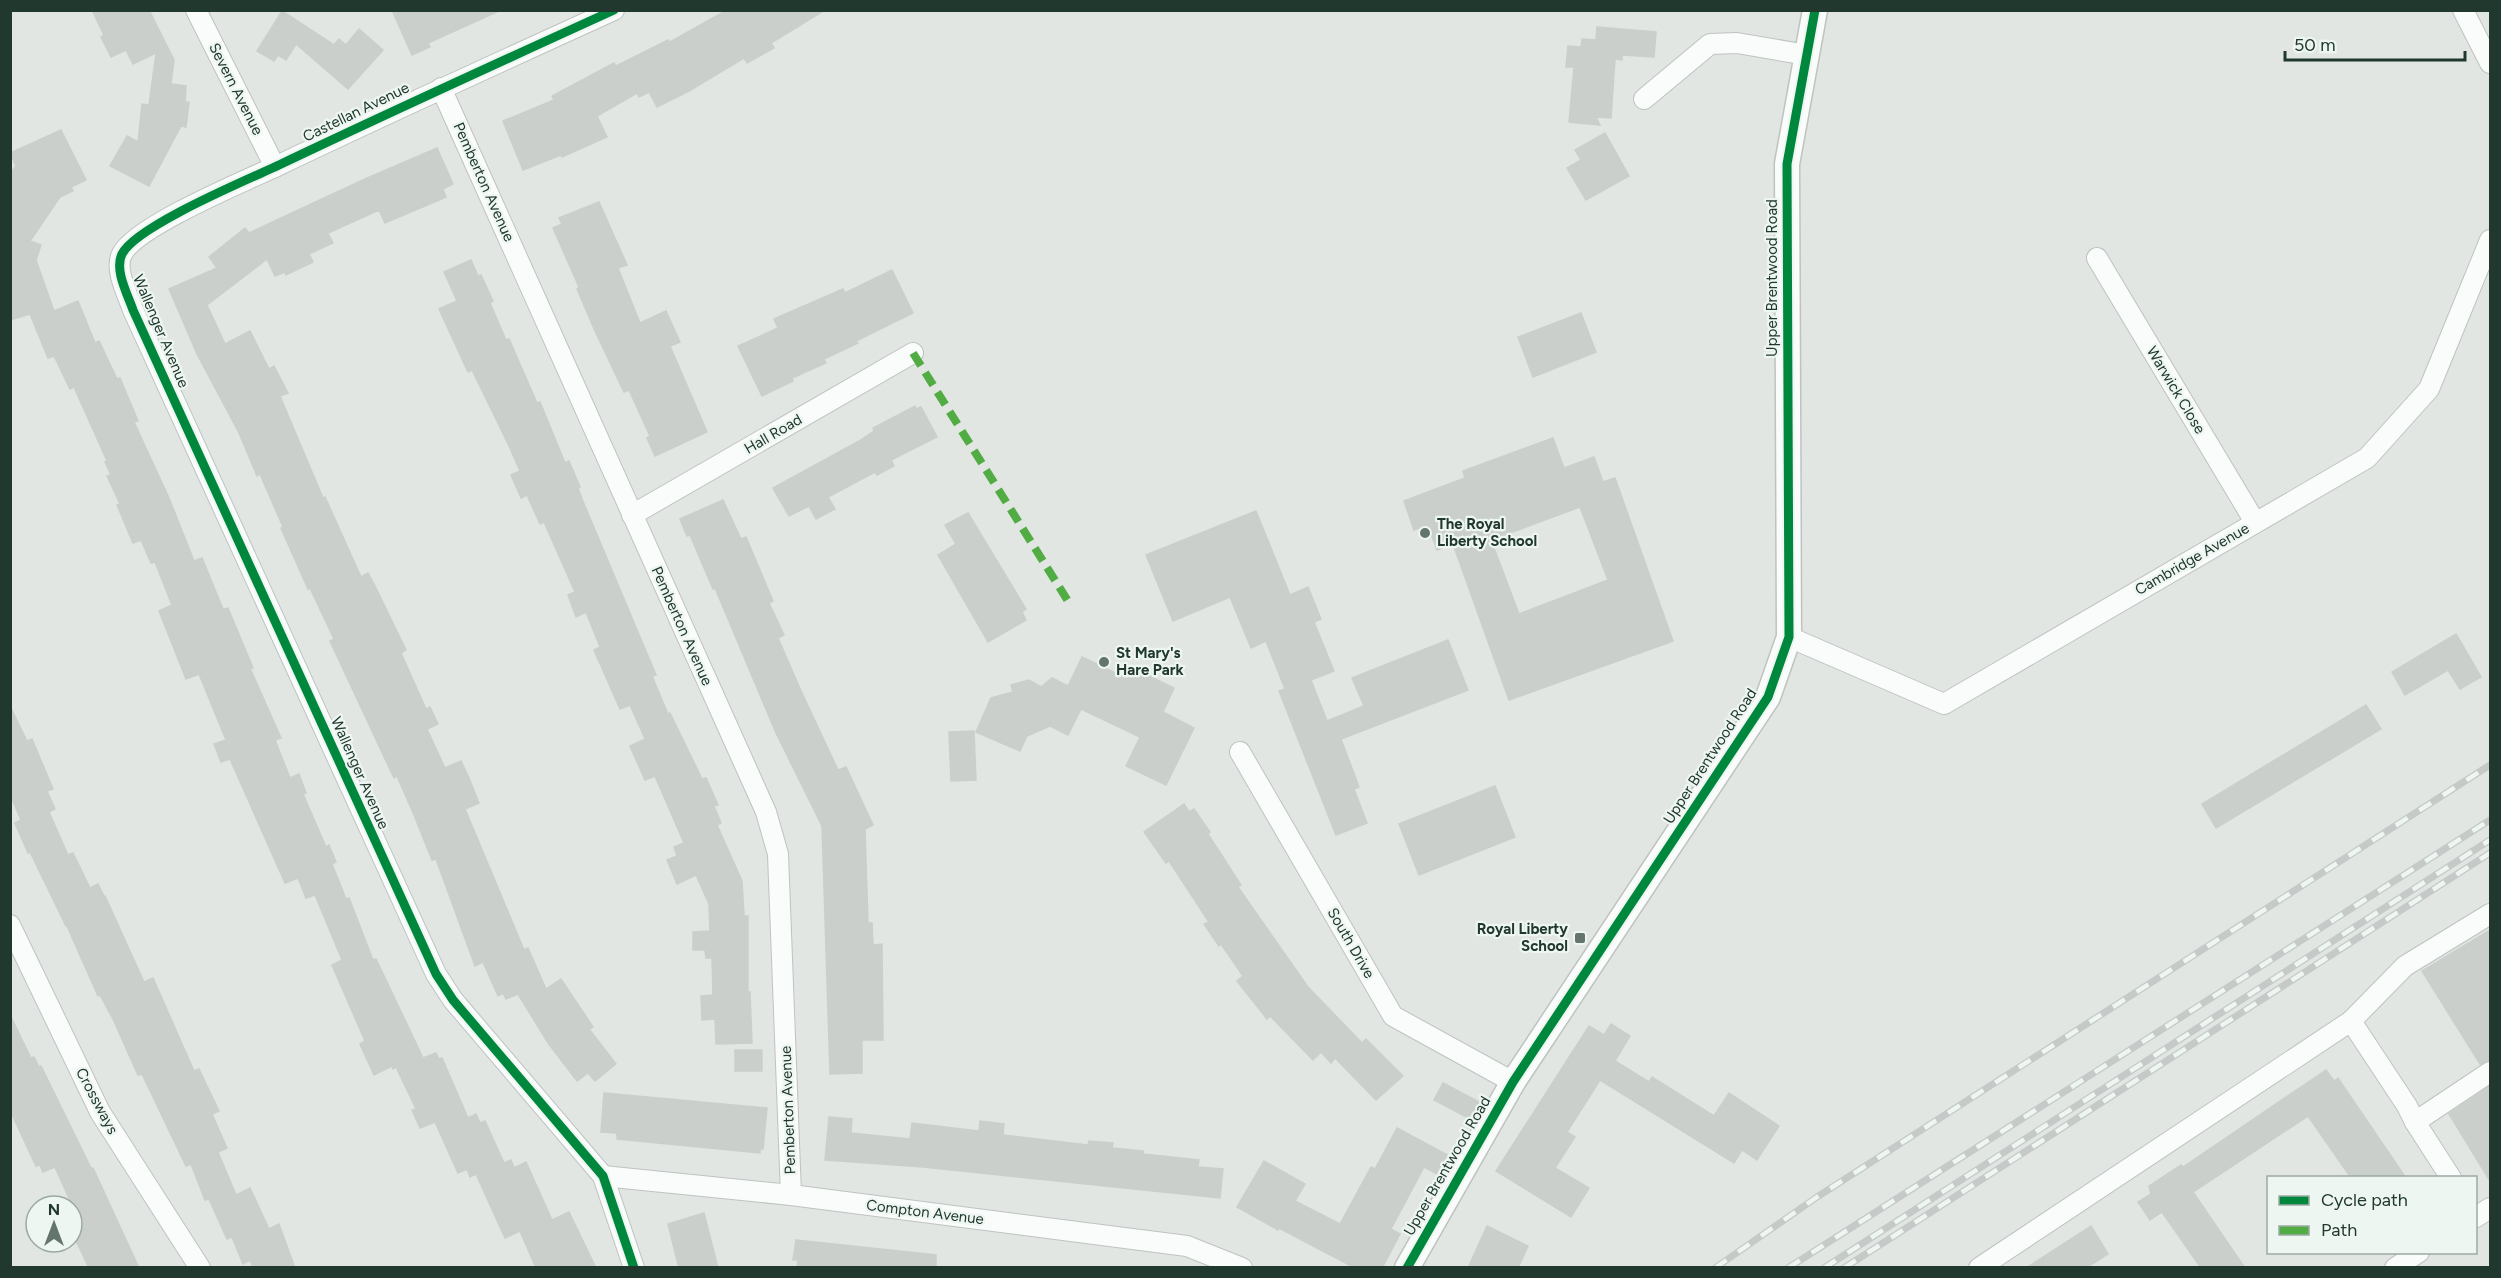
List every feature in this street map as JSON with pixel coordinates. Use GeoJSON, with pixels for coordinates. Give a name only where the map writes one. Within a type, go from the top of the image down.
{"type":"FeatureCollection","features":[{"type":"Feature","properties":{"kind":"street","name":"Severn Avenue"},"geometry":{"type":"LineString","coordinates":[[196,10],[275,167]]}},
{"type":"Feature","properties":{"kind":"street","name":"Castellan Avenue"},"geometry":{"type":"LineString","coordinates":[[121,255],[130,243],[141,235],[190,206],[614,10]]}},
{"type":"Feature","properties":{"kind":"street","name":"Upper Brentwood Road"},"geometry":{"type":"LineString","coordinates":[[1407,1268],[1513,1082],[1768,697],[1789,637],[1787,164],[1815,10]]}},
{"type":"Feature","properties":{"kind":"street"},"geometry":{"type":"LineString","coordinates":[[2463,10],[2490,63]]}},
{"type":"Feature","properties":{"kind":"street"},"geometry":{"type":"LineString","coordinates":[[1644,99],[1710,44],[1737,43],[1807,55]]}},
{"type":"Feature","properties":{"kind":"street","name":"Pemberton Avenue"},"geometry":{"type":"LineString","coordinates":[[441,88],[766,812],[778,854],[791,1195]]}},
{"type":"Feature","properties":{"kind":"street","name":"Cambridge Avenue"},"geometry":{"type":"LineString","coordinates":[[1789,637],[1944,704],[2367,458],[2429,389],[2490,240]]}},
{"type":"Feature","properties":{"kind":"street","name":"Wallenger Avenue"},"geometry":{"type":"LineString","coordinates":[[121,255],[120,268],[133,310],[436,974],[453,1000],[603,1176],[634,1268]]}},
{"type":"Feature","properties":{"kind":"street","name":"Warwick Close"},"geometry":{"type":"LineString","coordinates":[[2097,258],[2255,522]]}},
{"type":"Feature","properties":{"kind":"street","name":"Hall Road"},"geometry":{"type":"LineString","coordinates":[[632,514],[913,354]]}},
{"type":"Feature","properties":{"kind":"street","name":"South Drive"},"geometry":{"type":"LineString","coordinates":[[1240,752],[1393,1016],[1513,1082]]}},
{"type":"Feature","properties":{"kind":"street"},"geometry":{"type":"LineString","coordinates":[[1979,1268],[2351,1021],[2405,966],[2490,914]]}},
{"type":"Feature","properties":{"kind":"street","name":"Crossways"},"geometry":{"type":"LineString","coordinates":[[10,925],[100,1112],[200,1268]]}},
{"type":"Feature","properties":{"kind":"street"},"geometry":{"type":"LineString","coordinates":[[2351,1021],[2450,1176]]}},
{"type":"Feature","properties":{"kind":"street"},"geometry":{"type":"LineString","coordinates":[[2415,1122],[2490,1072]]}},
{"type":"Feature","properties":{"kind":"street","name":"Compton Avenue"},"geometry":{"type":"LineString","coordinates":[[603,1176],[791,1195],[1187,1246],[1242,1268]]}},
{"type":"Feature","properties":{"kind":"street"},"geometry":{"type":"LineString","coordinates":[[2477,1216],[2490,1208]]}},
{"type":"Feature","properties":{"kind":"street"},"geometry":{"type":"LineString","coordinates":[[2395,1268],[2416,1254]]}},
{"type":"Feature","properties":{"kind":"building"},"geometry":{"type":"Polygon","coordinates":[[[92,10],[149,10],[174,60],[171,84],[186,86],[185,102],[189,102],[186,127],[181,126],[149,186],[110,166],[127,136],[138,142],[142,104],[149,105],[156,53],[133,64],[126,50],[111,57],[92,10]]]}},
{"type":"Feature","properties":{"kind":"building"},"geometry":{"type":"Polygon","coordinates":[[[392,10],[501,10],[428,43],[430,47],[412,55],[392,10]]]}},
{"type":"Feature","properties":{"kind":"building"},"geometry":{"type":"Polygon","coordinates":[[[727,10],[825,10],[771,43],[774,48],[747,63],[744,58],[657,107],[649,92],[639,97],[637,93],[597,116],[607,137],[562,157],[561,155],[523,170],[503,121],[554,100],[552,96],[614,63],[616,66],[668,40],[670,42],[727,10]]]}},
{"type":"Feature","properties":{"kind":"building"},"geometry":{"type":"Polygon","coordinates":[[[282,11],[334,45],[339,39],[346,45],[359,29],[383,50],[348,89],[296,44],[286,60],[278,55],[274,61],[257,51],[282,11]]]}},
{"type":"Feature","properties":{"kind":"building"},"geometry":{"type":"Polygon","coordinates":[[[1597,27],[1656,32],[1654,57],[1622,55],[1622,60],[1615,59],[1611,118],[1596,117],[1600,125],[1569,122],[1574,67],[1566,67],[1568,46],[1581,47],[1582,39],[1596,40],[1597,27]]]}},
{"type":"Feature","properties":{"kind":"building"},"geometry":{"type":"Polygon","coordinates":[[[61,130],[86,180],[71,187],[73,191],[60,197],[30,241],[41,245],[36,260],[54,311],[78,301],[95,343],[99,341],[117,379],[120,378],[138,421],[134,422],[169,498],[194,561],[202,558],[223,609],[228,608],[253,668],[250,668],[281,738],[275,740],[290,778],[299,774],[306,793],[303,794],[326,847],[329,845],[336,862],[332,864],[346,899],[349,898],[373,960],[376,959],[423,1058],[436,1053],[439,1059],[442,1058],[468,1118],[476,1114],[480,1123],[485,1121],[504,1163],[511,1160],[514,1168],[526,1162],[552,1220],[569,1212],[596,1268],[536,1268],[520,1231],[505,1238],[476,1174],[470,1177],[467,1169],[458,1173],[435,1122],[420,1128],[412,1110],[416,1109],[396,1067],[393,1069],[392,1066],[374,1075],[360,1044],[365,1041],[332,965],[342,960],[315,895],[306,898],[298,878],[285,883],[230,759],[221,762],[214,744],[226,740],[199,674],[186,679],[159,611],[172,605],[155,562],[151,563],[141,540],[133,543],[117,505],[120,504],[107,476],[111,475],[105,462],[107,461],[74,387],[70,389],[54,356],[48,358],[30,314],[10,320],[10,174],[16,166],[10,153],[61,130]]]}},
{"type":"Feature","properties":{"kind":"building"},"geometry":{"type":"Polygon","coordinates":[[[1605,133],[1629,176],[1586,200],[1567,168],[1581,160],[1575,150],[1605,133]]]}},
{"type":"Feature","properties":{"kind":"building"},"geometry":{"type":"Polygon","coordinates":[[[437,148],[453,184],[443,189],[446,197],[385,223],[379,210],[328,233],[333,243],[309,254],[313,262],[286,275],[285,272],[275,276],[267,259],[207,305],[225,344],[250,331],[269,369],[274,366],[288,393],[280,396],[323,498],[325,497],[361,577],[368,573],[375,586],[406,650],[401,653],[426,709],[430,707],[438,724],[427,729],[445,768],[461,761],[469,778],[479,803],[465,809],[524,950],[528,948],[546,989],[561,979],[593,1027],[589,1029],[616,1064],[595,1081],[588,1073],[577,1081],[548,1043],[518,994],[506,999],[503,993],[498,996],[483,962],[475,966],[436,859],[432,860],[397,776],[394,778],[330,641],[334,639],[310,588],[308,589],[260,474],[257,476],[239,433],[197,354],[169,289],[217,268],[209,257],[245,228],[249,233],[437,148]]]}},
{"type":"Feature","properties":{"kind":"building"},"geometry":{"type":"Polygon","coordinates":[[[599,202],[627,265],[618,268],[640,323],[666,311],[680,342],[670,346],[707,432],[655,456],[647,438],[650,436],[629,390],[624,392],[595,331],[553,228],[562,224],[559,218],[599,202]]]}},
{"type":"Feature","properties":{"kind":"building"},"geometry":{"type":"Polygon","coordinates":[[[471,260],[493,301],[490,303],[506,340],[509,339],[537,403],[540,402],[565,463],[569,461],[580,487],[578,488],[582,499],[656,675],[652,676],[668,714],[670,713],[702,779],[706,778],[718,805],[714,806],[721,823],[717,825],[742,881],[744,916],[748,916],[748,993],[750,992],[752,1043],[716,1044],[715,1019],[702,1020],[701,996],[713,995],[712,958],[706,958],[705,950],[693,950],[693,932],[710,931],[709,904],[696,875],[677,884],[667,860],[677,856],[674,847],[684,843],[655,776],[645,780],[630,746],[645,739],[630,705],[620,709],[594,650],[600,647],[586,612],[576,617],[568,595],[575,592],[544,522],[540,524],[527,495],[521,498],[511,475],[520,471],[472,370],[468,372],[439,309],[457,301],[444,272],[471,260]]]}},
{"type":"Feature","properties":{"kind":"building"},"geometry":{"type":"Polygon","coordinates":[[[892,270],[913,313],[856,341],[858,343],[824,359],[826,363],[792,378],[793,381],[762,396],[738,346],[778,328],[774,319],[843,289],[845,293],[892,270]]]}},
{"type":"Feature","properties":{"kind":"building"},"geometry":{"type":"Polygon","coordinates":[[[1581,313],[1596,352],[1533,377],[1518,337],[1581,313]]]}},
{"type":"Feature","properties":{"kind":"building"},"geometry":{"type":"Polygon","coordinates":[[[915,406],[916,409],[921,407],[937,437],[891,460],[894,466],[877,475],[875,472],[828,497],[835,509],[816,519],[809,506],[789,516],[773,488],[859,441],[874,431],[873,428],[915,406]]]}},
{"type":"Feature","properties":{"kind":"building"},"geometry":{"type":"Polygon","coordinates":[[[1553,438],[1564,468],[1594,457],[1603,482],[1615,478],[1673,641],[1509,700],[1453,544],[1437,550],[1428,525],[1414,530],[1404,501],[1465,478],[1463,471],[1553,438]],[[1580,507],[1491,540],[1519,614],[1608,580],[1580,507]]]}},
{"type":"Feature","properties":{"kind":"building"},"geometry":{"type":"Polygon","coordinates":[[[723,500],[741,539],[746,537],[773,601],[769,603],[784,635],[778,638],[802,693],[838,770],[846,767],[873,825],[865,829],[868,923],[872,923],[873,945],[882,944],[883,1040],[862,1040],[862,1073],[830,1074],[822,826],[776,733],[715,588],[713,589],[690,535],[687,536],[680,519],[723,500]]]}},
{"type":"Feature","properties":{"kind":"building"},"geometry":{"type":"Polygon","coordinates":[[[1256,511],[1290,595],[1308,587],[1321,619],[1314,622],[1334,671],[1311,680],[1327,721],[1364,706],[1352,678],[1448,640],[1468,690],[1341,739],[1359,787],[1354,789],[1367,823],[1336,835],[1279,691],[1285,689],[1266,641],[1251,648],[1230,597],[1173,621],[1146,555],[1256,511]]]}},
{"type":"Feature","properties":{"kind":"building"},"geometry":{"type":"Polygon","coordinates":[[[968,513],[1026,609],[1022,612],[1026,620],[988,642],[938,555],[956,544],[945,525],[968,513]]]}},
{"type":"Feature","properties":{"kind":"building"},"geometry":{"type":"Polygon","coordinates":[[[2456,634],[2481,677],[2460,689],[2448,670],[2405,695],[2392,672],[2456,634]]]}},
{"type":"Feature","properties":{"kind":"building"},"geometry":{"type":"Polygon","coordinates":[[[1082,657],[1128,679],[1133,668],[1174,688],[1163,712],[1194,728],[1166,785],[1126,766],[1140,737],[1081,709],[1068,735],[1050,726],[1027,736],[1020,751],[976,732],[991,698],[1013,692],[1011,685],[1029,680],[1041,687],[1052,678],[1068,686],[1082,657]]]}},
{"type":"Feature","properties":{"kind":"building"},"geometry":{"type":"Polygon","coordinates":[[[2366,705],[2381,729],[2216,828],[2202,804],[2366,705]]]}},
{"type":"Feature","properties":{"kind":"building"},"geometry":{"type":"Polygon","coordinates":[[[10,706],[27,741],[32,739],[53,789],[47,791],[55,809],[49,812],[68,855],[73,853],[90,888],[98,884],[144,982],[153,978],[194,1071],[199,1069],[219,1111],[212,1114],[227,1148],[218,1152],[236,1195],[250,1188],[269,1229],[279,1224],[295,1268],[253,1268],[250,1260],[243,1264],[232,1237],[227,1239],[209,1199],[205,1200],[191,1164],[186,1166],[142,1074],[138,1075],[113,1019],[100,995],[98,996],[67,926],[30,852],[28,853],[15,823],[21,820],[10,794],[10,706]]]}},
{"type":"Feature","properties":{"kind":"building"},"geometry":{"type":"Polygon","coordinates":[[[974,731],[976,780],[951,781],[949,732],[974,731]]]}},
{"type":"Feature","properties":{"kind":"building"},"geometry":{"type":"Polygon","coordinates":[[[1495,786],[1515,837],[1419,875],[1399,824],[1495,786]]]}},
{"type":"Feature","properties":{"kind":"building"},"geometry":{"type":"Polygon","coordinates":[[[1184,804],[1189,812],[1194,809],[1210,832],[1208,834],[1241,885],[1238,887],[1308,987],[1362,1043],[1366,1039],[1403,1076],[1376,1100],[1335,1058],[1331,1063],[1321,1052],[1313,1060],[1270,1016],[1267,1019],[1237,981],[1243,976],[1204,924],[1209,922],[1169,861],[1166,863],[1144,832],[1184,804]]]}},
{"type":"Feature","properties":{"kind":"building"},"geometry":{"type":"Polygon","coordinates":[[[2490,930],[2490,1060],[2480,1064],[2422,971],[2490,930]]]}},
{"type":"Feature","properties":{"kind":"building"},"geometry":{"type":"Polygon","coordinates":[[[10,1015],[31,1058],[34,1057],[39,1067],[41,1066],[93,1168],[139,1268],[89,1268],[82,1254],[84,1194],[67,1194],[55,1167],[43,1172],[40,1165],[36,1166],[10,1110],[10,1015]]]}},
{"type":"Feature","properties":{"kind":"building"},"geometry":{"type":"Polygon","coordinates":[[[1611,1024],[1630,1036],[1615,1061],[1649,1082],[1652,1077],[1714,1116],[1729,1093],[1779,1126],[1757,1160],[1742,1150],[1734,1163],[1600,1080],[1567,1132],[1575,1137],[1555,1168],[1589,1188],[1571,1217],[1496,1171],[1589,1026],[1604,1035],[1611,1024]]]}},
{"type":"Feature","properties":{"kind":"building"},"geometry":{"type":"Polygon","coordinates":[[[735,1050],[762,1050],[762,1071],[735,1071],[735,1050]]]}},
{"type":"Feature","properties":{"kind":"building"},"geometry":{"type":"Polygon","coordinates":[[[2326,1070],[2334,1081],[2338,1078],[2405,1176],[2350,1176],[2308,1116],[2193,1192],[2245,1268],[2201,1268],[2162,1212],[2150,1220],[2138,1202],[2151,1194],[2149,1186],[2181,1165],[2183,1167],[2326,1070]]]}},
{"type":"Feature","properties":{"kind":"building"},"geometry":{"type":"Polygon","coordinates":[[[1443,1083],[1483,1104],[1474,1121],[1434,1100],[1443,1083]]]}},
{"type":"Feature","properties":{"kind":"building"},"geometry":{"type":"Polygon","coordinates":[[[2490,1086],[2490,1181],[2449,1114],[2490,1086]]]}},
{"type":"Feature","properties":{"kind":"building"},"geometry":{"type":"Polygon","coordinates":[[[604,1093],[767,1108],[763,1149],[760,1149],[760,1153],[617,1139],[617,1133],[601,1132],[604,1093]]]}},
{"type":"Feature","properties":{"kind":"building"},"geometry":{"type":"Polygon","coordinates":[[[829,1117],[852,1119],[851,1133],[910,1139],[912,1123],[979,1131],[980,1121],[1004,1124],[1003,1135],[1088,1145],[1089,1141],[1113,1143],[1112,1148],[1199,1160],[1198,1167],[1223,1169],[1220,1198],[923,1167],[825,1160],[829,1117]]]}},
{"type":"Feature","properties":{"kind":"building"},"geometry":{"type":"Polygon","coordinates":[[[1397,1128],[1453,1158],[1443,1177],[1424,1167],[1391,1229],[1400,1234],[1382,1268],[1355,1268],[1237,1207],[1264,1161],[1305,1184],[1295,1201],[1340,1224],[1371,1167],[1375,1169],[1397,1128]]]}},
{"type":"Feature","properties":{"kind":"building"},"geometry":{"type":"Polygon","coordinates":[[[704,1213],[718,1268],[679,1268],[668,1224],[704,1213]]]}},
{"type":"Feature","properties":{"kind":"building"},"geometry":{"type":"Polygon","coordinates":[[[1487,1226],[1528,1246],[1518,1268],[1468,1268],[1487,1226]]]}},
{"type":"Feature","properties":{"kind":"building"},"geometry":{"type":"Polygon","coordinates":[[[2091,1226],[2108,1254],[2086,1268],[2026,1268],[2091,1226]]]}},
{"type":"Feature","properties":{"kind":"building"},"geometry":{"type":"Polygon","coordinates":[[[796,1240],[936,1255],[936,1268],[797,1268],[798,1260],[793,1260],[796,1240]]]}},
{"type":"Feature","properties":{"kind":"railway"},"geometry":{"type":"LineString","coordinates":[[1715,1268],[1817,1197],[2490,765]]}},
{"type":"Feature","properties":{"kind":"railway"},"geometry":{"type":"LineString","coordinates":[[1788,1268],[2490,820]]}},
{"type":"Feature","properties":{"kind":"railway"},"geometry":{"type":"LineString","coordinates":[[1824,1268],[2490,840]]}},
{"type":"Feature","properties":{"kind":"railway"},"geometry":{"type":"LineString","coordinates":[[1844,1268],[2490,853]]}},
{"type":"Feature","properties":{"kind":"marked path"},"geometry":{"type":"LineString","coordinates":[[913,353],[1068,601]]}},
{"type":"Feature","properties":{"kind":"cycle path"},"geometry":{"type":"LineString","coordinates":[[614,10],[169,217],[131,243],[122,254],[120,267],[133,310],[436,974],[453,1000],[603,1176],[634,1268]]}},
{"type":"Feature","properties":{"kind":"cycle path"},"geometry":{"type":"LineString","coordinates":[[1407,1268],[1513,1082],[1768,697],[1789,637],[1787,164],[1815,10]]}},
{"type":"Feature","properties":{"kind":"place","name":"The Royal Liberty School"},"geometry":{"type":"Point","coordinates":[1425,533]}},
{"type":"Feature","properties":{"kind":"place","name":"St Mary's Hare Park"},"geometry":{"type":"Point","coordinates":[1104,662]}},
{"type":"Feature","properties":{"kind":"place","name":"Royal Liberty School"},"geometry":{"type":"Point","coordinates":[1580,938]}}]}
